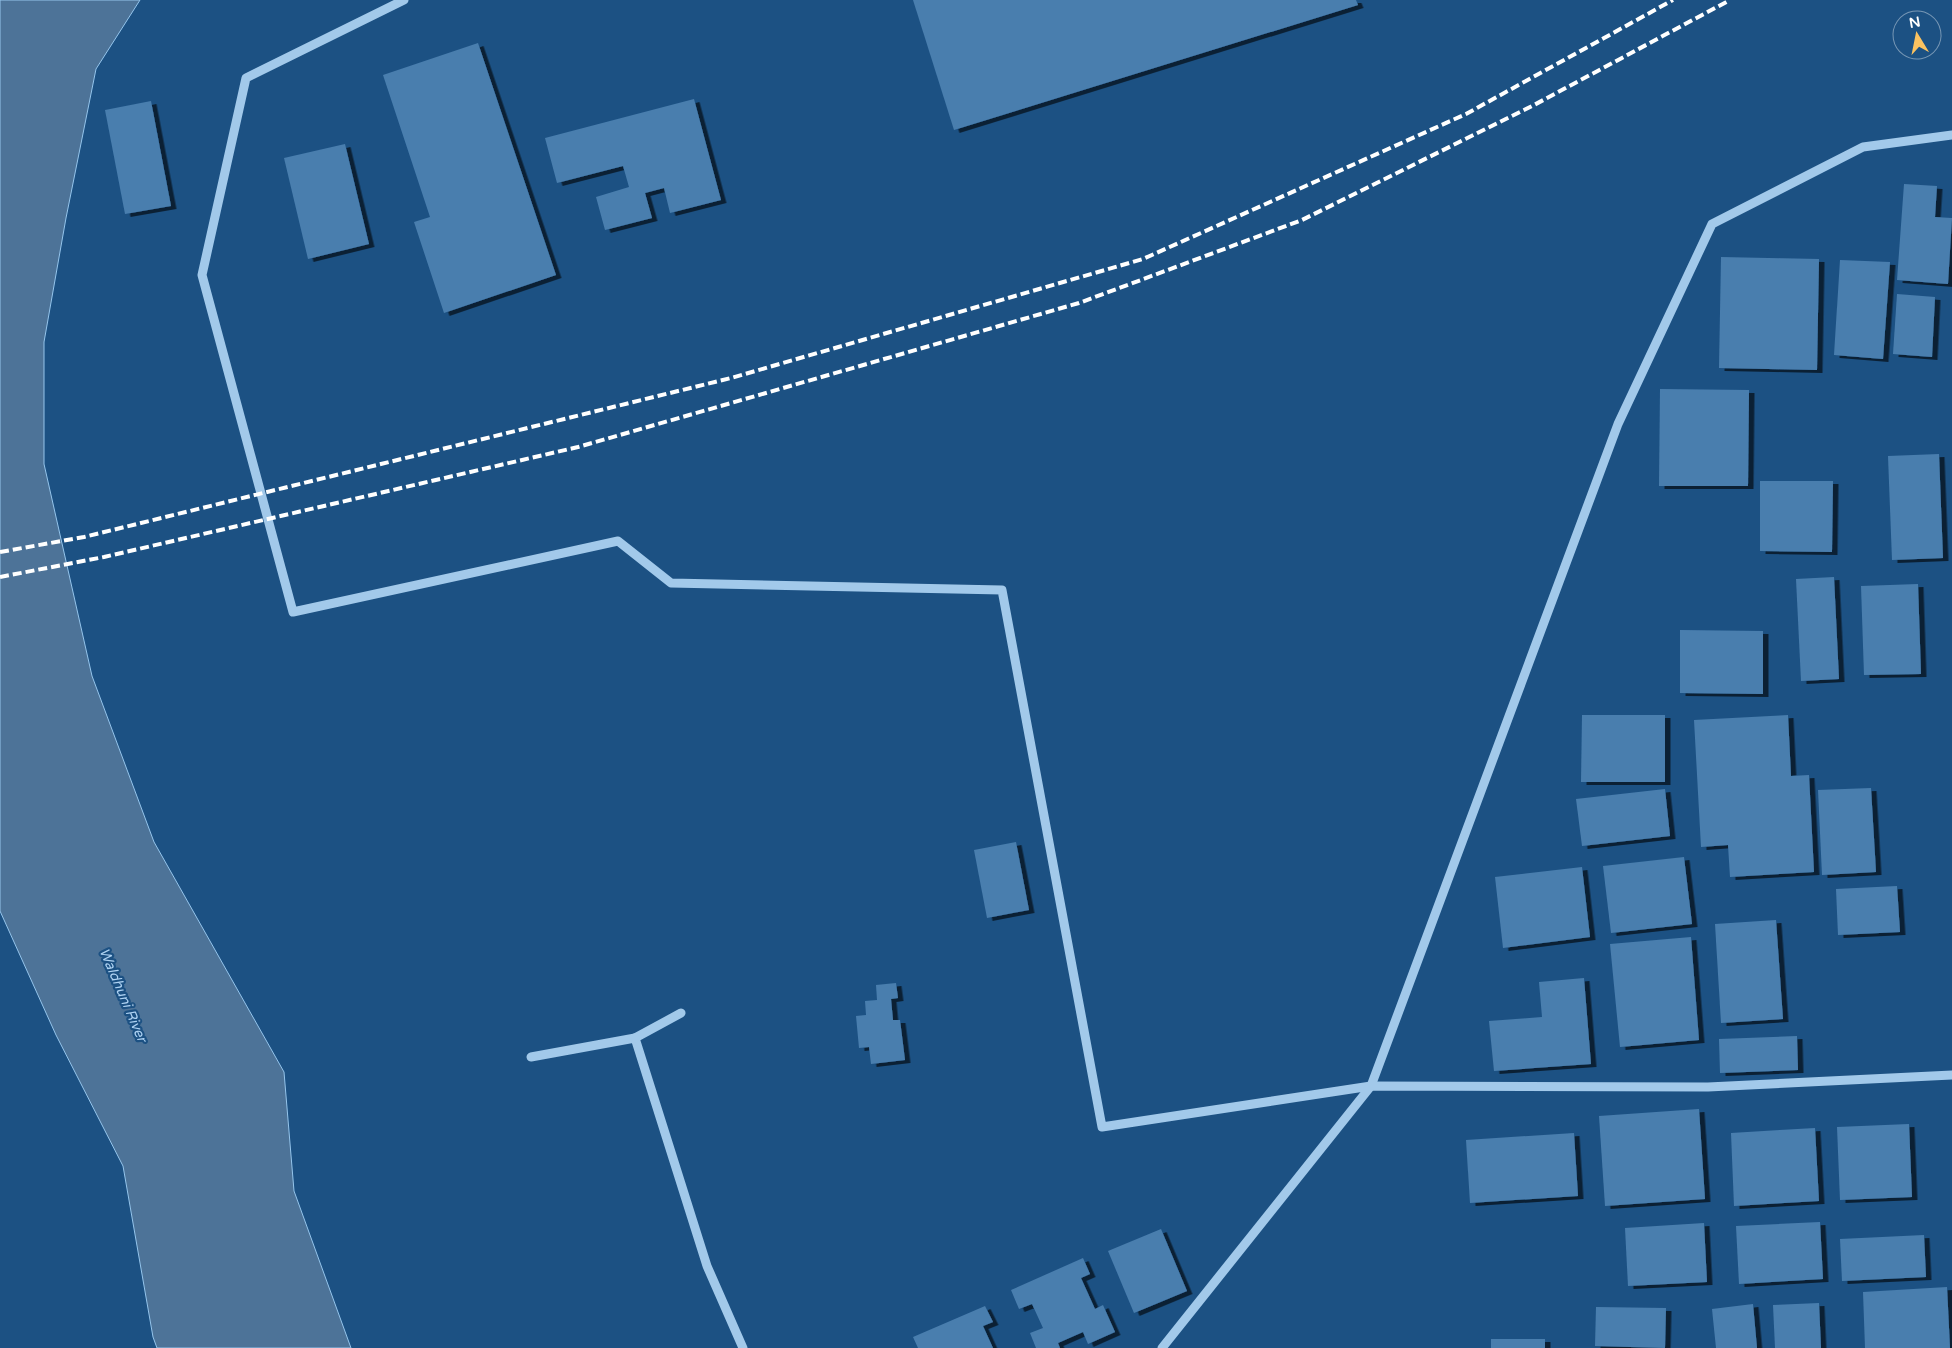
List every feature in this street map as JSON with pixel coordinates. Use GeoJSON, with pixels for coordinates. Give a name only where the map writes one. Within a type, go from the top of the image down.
{"type":"FeatureCollection","features":[{"type":"Feature","properties":{"kind":"street"},"geometry":{"type":"LineString","coordinates":[[404,0],[246,78],[202,275],[293,612],[618,541],[671,583],[1002,590],[1102,1127],[1371,1086],[1708,1087],[1952,1075]]}},
{"type":"Feature","properties":{"kind":"street"},"geometry":{"type":"LineString","coordinates":[[1162,1348],[1371,1086],[1618,424],[1712,224],[1863,147],[1952,135]]}},
{"type":"Feature","properties":{"kind":"street"},"geometry":{"type":"LineString","coordinates":[[531,1057],[636,1038],[681,1013]]}},
{"type":"Feature","properties":{"kind":"street"},"geometry":{"type":"LineString","coordinates":[[636,1038],[707,1266],[743,1348]]}},
{"type":"Feature","properties":{"kind":"water","name":"Waldhuni River"},"geometry":{"type":"Polygon","coordinates":[[[0,0],[140,0],[96,69],[66,218],[44,342],[44,464],[92,676],[154,842],[284,1072],[294,1191],[351,1348],[157,1348],[153,1337],[123,1166],[56,1035],[0,911],[0,0]]]}},
{"type":"Feature","properties":{"kind":"building"},"geometry":{"type":"Polygon","coordinates":[[[913,0],[1356,0],[1358,5],[954,130],[913,0]]]}},
{"type":"Feature","properties":{"kind":"building"},"geometry":{"type":"Polygon","coordinates":[[[478,43],[556,275],[444,313],[414,222],[430,217],[383,75],[478,43]]]}},
{"type":"Feature","properties":{"kind":"building"},"geometry":{"type":"Polygon","coordinates":[[[694,99],[721,200],[670,213],[664,188],[645,193],[652,218],[605,230],[596,197],[629,187],[623,166],[557,183],[545,138],[694,99]]]}},
{"type":"Feature","properties":{"kind":"building"},"geometry":{"type":"Polygon","coordinates":[[[151,101],[171,206],[125,214],[105,110],[151,101]]]}},
{"type":"Feature","properties":{"kind":"building"},"geometry":{"type":"Polygon","coordinates":[[[345,144],[369,244],[308,259],[284,158],[345,144]]]}},
{"type":"Feature","properties":{"kind":"building"},"geometry":{"type":"Polygon","coordinates":[[[1904,184],[1937,186],[1935,217],[1952,218],[1948,284],[1897,280],[1904,184]]]}},
{"type":"Feature","properties":{"kind":"building"},"geometry":{"type":"Polygon","coordinates":[[[1721,257],[1819,259],[1817,370],[1719,368],[1721,257]]]}},
{"type":"Feature","properties":{"kind":"building"},"geometry":{"type":"Polygon","coordinates":[[[1840,260],[1890,262],[1883,359],[1834,355],[1840,260]]]}},
{"type":"Feature","properties":{"kind":"building"},"geometry":{"type":"Polygon","coordinates":[[[1897,294],[1935,297],[1932,357],[1893,354],[1897,294]]]}},
{"type":"Feature","properties":{"kind":"building"},"geometry":{"type":"Polygon","coordinates":[[[1660,389],[1749,390],[1748,486],[1659,486],[1660,389]]]}},
{"type":"Feature","properties":{"kind":"building"},"geometry":{"type":"Polygon","coordinates":[[[1939,454],[1943,558],[1892,560],[1888,456],[1939,454]]]}},
{"type":"Feature","properties":{"kind":"building"},"geometry":{"type":"Polygon","coordinates":[[[1760,481],[1833,481],[1832,552],[1760,551],[1760,481]]]}},
{"type":"Feature","properties":{"kind":"building"},"geometry":{"type":"Polygon","coordinates":[[[1834,577],[1839,679],[1801,681],[1796,579],[1834,577]]]}},
{"type":"Feature","properties":{"kind":"building"},"geometry":{"type":"Polygon","coordinates":[[[1918,584],[1921,674],[1864,675],[1861,586],[1918,584]]]}},
{"type":"Feature","properties":{"kind":"building"},"geometry":{"type":"Polygon","coordinates":[[[1680,630],[1763,631],[1763,694],[1680,693],[1680,630]]]}},
{"type":"Feature","properties":{"kind":"building"},"geometry":{"type":"Polygon","coordinates":[[[1582,715],[1665,715],[1665,782],[1581,782],[1582,715]]]}},
{"type":"Feature","properties":{"kind":"building"},"geometry":{"type":"Polygon","coordinates":[[[1788,715],[1791,776],[1809,775],[1814,872],[1730,877],[1728,845],[1701,847],[1694,720],[1788,715]]]}},
{"type":"Feature","properties":{"kind":"building"},"geometry":{"type":"Polygon","coordinates":[[[1871,788],[1876,872],[1822,875],[1818,790],[1871,788]]]}},
{"type":"Feature","properties":{"kind":"building"},"geometry":{"type":"Polygon","coordinates":[[[1665,789],[1670,836],[1582,846],[1576,799],[1665,789]]]}},
{"type":"Feature","properties":{"kind":"building"},"geometry":{"type":"Polygon","coordinates":[[[1016,842],[1029,910],[987,918],[974,850],[1016,842]]]}},
{"type":"Feature","properties":{"kind":"building"},"geometry":{"type":"Polygon","coordinates":[[[1684,857],[1692,924],[1611,933],[1603,866],[1684,857]]]}},
{"type":"Feature","properties":{"kind":"building"},"geometry":{"type":"Polygon","coordinates":[[[1582,867],[1590,937],[1503,948],[1495,877],[1582,867]]]}},
{"type":"Feature","properties":{"kind":"building"},"geometry":{"type":"Polygon","coordinates":[[[1897,886],[1900,932],[1838,935],[1836,889],[1897,886]]]}},
{"type":"Feature","properties":{"kind":"building"},"geometry":{"type":"Polygon","coordinates":[[[1776,920],[1783,1019],[1721,1023],[1715,924],[1776,920]]]}},
{"type":"Feature","properties":{"kind":"building"},"geometry":{"type":"Polygon","coordinates":[[[1691,937],[1699,1040],[1620,1047],[1610,944],[1691,937]]]}},
{"type":"Feature","properties":{"kind":"building"},"geometry":{"type":"Polygon","coordinates":[[[1584,978],[1591,1064],[1494,1071],[1489,1021],[1542,1017],[1539,982],[1584,978]]]}},
{"type":"Feature","properties":{"kind":"building"},"geometry":{"type":"Polygon","coordinates":[[[896,983],[898,998],[891,999],[893,1020],[900,1020],[905,1060],[871,1064],[869,1047],[859,1048],[856,1016],[866,1015],[865,1001],[877,1000],[876,985],[896,983]]]}},
{"type":"Feature","properties":{"kind":"building"},"geometry":{"type":"Polygon","coordinates":[[[1797,1036],[1798,1070],[1720,1073],[1719,1039],[1797,1036]]]}},
{"type":"Feature","properties":{"kind":"building"},"geometry":{"type":"Polygon","coordinates":[[[1699,1109],[1705,1199],[1605,1206],[1599,1116],[1699,1109]]]}},
{"type":"Feature","properties":{"kind":"building"},"geometry":{"type":"Polygon","coordinates":[[[1909,1124],[1912,1197],[1840,1200],[1837,1127],[1909,1124]]]}},
{"type":"Feature","properties":{"kind":"building"},"geometry":{"type":"Polygon","coordinates":[[[1815,1128],[1819,1201],[1734,1206],[1731,1133],[1815,1128]]]}},
{"type":"Feature","properties":{"kind":"building"},"geometry":{"type":"Polygon","coordinates":[[[1574,1133],[1578,1196],[1470,1203],[1466,1140],[1574,1133]]]}},
{"type":"Feature","properties":{"kind":"building"},"geometry":{"type":"Polygon","coordinates":[[[1820,1222],[1823,1279],[1739,1284],[1736,1226],[1820,1222]]]}},
{"type":"Feature","properties":{"kind":"building"},"geometry":{"type":"Polygon","coordinates":[[[1704,1223],[1707,1282],[1628,1286],[1625,1228],[1704,1223]]]}},
{"type":"Feature","properties":{"kind":"building"},"geometry":{"type":"Polygon","coordinates":[[[1161,1229],[1187,1291],[1134,1313],[1108,1251],[1161,1229]]]}},
{"type":"Feature","properties":{"kind":"building"},"geometry":{"type":"Polygon","coordinates":[[[1924,1235],[1926,1277],[1842,1281],[1840,1239],[1924,1235]]]}},
{"type":"Feature","properties":{"kind":"building"},"geometry":{"type":"Polygon","coordinates":[[[1083,1258],[1090,1274],[1081,1278],[1095,1309],[1103,1305],[1115,1332],[1088,1344],[1083,1332],[1058,1343],[1060,1348],[1036,1348],[1030,1333],[1043,1328],[1032,1304],[1019,1309],[1011,1290],[1083,1258]]]}},
{"type":"Feature","properties":{"kind":"building"},"geometry":{"type":"Polygon","coordinates":[[[1947,1287],[1950,1348],[1865,1348],[1863,1292],[1947,1287]]]}},
{"type":"Feature","properties":{"kind":"building"},"geometry":{"type":"Polygon","coordinates":[[[1819,1303],[1821,1348],[1775,1348],[1773,1305],[1819,1303]]]}},
{"type":"Feature","properties":{"kind":"building"},"geometry":{"type":"Polygon","coordinates":[[[1753,1304],[1757,1348],[1716,1348],[1712,1309],[1753,1304]]]}},
{"type":"Feature","properties":{"kind":"building"},"geometry":{"type":"Polygon","coordinates":[[[985,1306],[993,1322],[983,1326],[993,1348],[918,1348],[913,1337],[985,1306]]]}},
{"type":"Feature","properties":{"kind":"building"},"geometry":{"type":"Polygon","coordinates":[[[1596,1307],[1666,1308],[1665,1348],[1595,1346],[1596,1307]]]}},
{"type":"Feature","properties":{"kind":"building"},"geometry":{"type":"Polygon","coordinates":[[[1491,1339],[1545,1339],[1545,1348],[1491,1348],[1491,1339]]]}},
{"type":"Feature","properties":{"kind":"railway"},"geometry":{"type":"LineString","coordinates":[[0,552],[84,537],[731,378],[1143,259],[1466,114],[1673,0]]}},
{"type":"Feature","properties":{"kind":"railway"},"geometry":{"type":"LineString","coordinates":[[0,577],[104,557],[578,447],[1079,303],[1302,220],[1534,105],[1730,0]]}}]}
